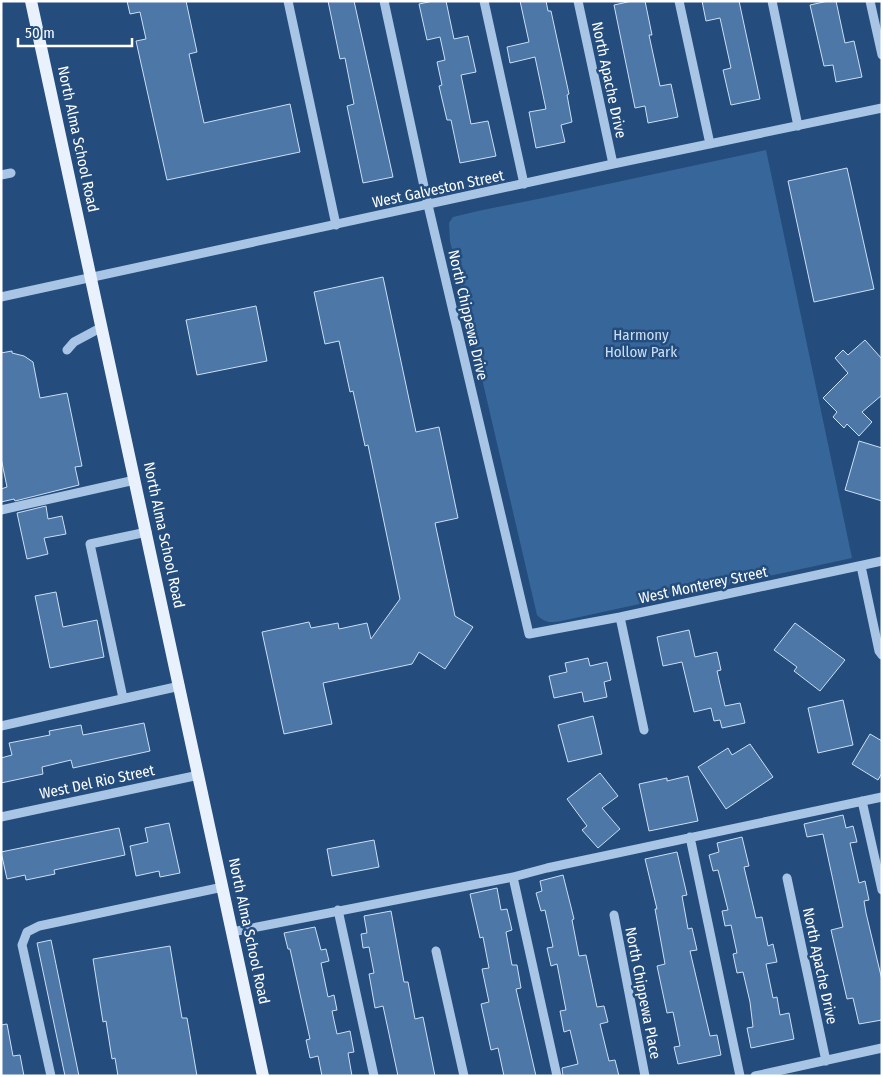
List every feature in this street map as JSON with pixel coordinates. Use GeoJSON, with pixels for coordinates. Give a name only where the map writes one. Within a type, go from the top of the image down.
{"type":"FeatureCollection","features":[{"type":"Feature","properties":{"kind":"main road","name":"North Alma School Road"},"geometry":{"type":"LineString","coordinates":[[31,1],[263,1076]]}},
{"type":"Feature","properties":{"kind":"street"},"geometry":{"type":"LineString","coordinates":[[288,1],[336,225]]}},
{"type":"Feature","properties":{"kind":"street","name":"North Chippewa Drive"},"geometry":{"type":"LineString","coordinates":[[384,1],[428,205],[529,634]]}},
{"type":"Feature","properties":{"kind":"street"},"geometry":{"type":"LineString","coordinates":[[484,1],[524,184]]}},
{"type":"Feature","properties":{"kind":"street","name":"North Apache Drive"},"geometry":{"type":"LineString","coordinates":[[578,1],[614,164]]}},
{"type":"Feature","properties":{"kind":"street"},"geometry":{"type":"LineString","coordinates":[[678,1],[710,144]]}},
{"type":"Feature","properties":{"kind":"street"},"geometry":{"type":"LineString","coordinates":[[772,1],[798,126]]}},
{"type":"Feature","properties":{"kind":"street"},"geometry":{"type":"LineString","coordinates":[[870,1],[882,55]]}},
{"type":"Feature","properties":{"kind":"street","name":"West Galveston Street"},"geometry":{"type":"LineString","coordinates":[[1,297],[882,108]]}},
{"type":"Feature","properties":{"kind":"street"},"geometry":{"type":"LineString","coordinates":[[1,175],[11,173]]}},
{"type":"Feature","properties":{"kind":"street"},"geometry":{"type":"LineString","coordinates":[[67,350],[74,342],[102,327]]}},
{"type":"Feature","properties":{"kind":"street"},"geometry":{"type":"LineString","coordinates":[[1,510],[135,480]]}},
{"type":"Feature","properties":{"kind":"street"},"geometry":{"type":"LineString","coordinates":[[123,698],[90,544],[146,532]]}},
{"type":"Feature","properties":{"kind":"street","name":"West Monterey Street"},"geometry":{"type":"LineString","coordinates":[[529,634],[620,617],[882,561]]}},
{"type":"Feature","properties":{"kind":"street"},"geometry":{"type":"LineString","coordinates":[[860,566],[879,651],[882,655]]}},
{"type":"Feature","properties":{"kind":"street"},"geometry":{"type":"LineString","coordinates":[[620,617],[644,730]]}},
{"type":"Feature","properties":{"kind":"street"},"geometry":{"type":"LineString","coordinates":[[1,726],[180,686]]}},
{"type":"Feature","properties":{"kind":"street","name":"West Del Rio Street"},"geometry":{"type":"LineString","coordinates":[[1,817],[199,775]]}},
{"type":"Feature","properties":{"kind":"street"},"geometry":{"type":"LineString","coordinates":[[232,932],[513,877],[547,868],[882,797]]}},
{"type":"Feature","properties":{"kind":"street"},"geometry":{"type":"LineString","coordinates":[[862,801],[882,890]]}},
{"type":"Feature","properties":{"kind":"street"},"geometry":{"type":"LineString","coordinates":[[690,837],[740,1076]]}},
{"type":"Feature","properties":{"kind":"street"},"geometry":{"type":"LineString","coordinates":[[513,877],[557,1076]]}},
{"type":"Feature","properties":{"kind":"street","name":"North Apache Drive"},"geometry":{"type":"LineString","coordinates":[[787,878],[826,1061]]}},
{"type":"Feature","properties":{"kind":"street"},"geometry":{"type":"LineString","coordinates":[[51,1076],[22,945],[27,932],[38,926],[223,887]]}},
{"type":"Feature","properties":{"kind":"street"},"geometry":{"type":"LineString","coordinates":[[338,910],[374,1076]]}},
{"type":"Feature","properties":{"kind":"street","name":"North Chippewa Place"},"geometry":{"type":"LineString","coordinates":[[614,915],[645,1076]]}},
{"type":"Feature","properties":{"kind":"street"},"geometry":{"type":"LineString","coordinates":[[436,951],[464,1076]]}},
{"type":"Feature","properties":{"kind":"street"},"geometry":{"type":"LineString","coordinates":[[755,1076],[882,1048]]}},
{"type":"Feature","properties":{"kind":"green space","name":"Harmony Hollow Park"},"geometry":{"type":"Polygon","coordinates":[[[766,150],[852,558],[561,621],[545,621],[537,615],[450,241],[449,223],[453,217],[478,211],[766,150]]]}},
{"type":"Feature","properties":{"kind":"building"},"geometry":{"type":"Polygon","coordinates":[[[127,1],[186,1],[197,52],[189,54],[204,123],[290,104],[300,152],[167,180],[136,41],[146,39],[140,12],[130,14],[127,1]]]}},
{"type":"Feature","properties":{"kind":"building"},"geometry":{"type":"Polygon","coordinates":[[[328,1],[354,1],[393,177],[363,183],[347,106],[354,104],[345,58],[340,59],[328,1]]]}},
{"type":"Feature","properties":{"kind":"building"},"geometry":{"type":"Polygon","coordinates":[[[446,1],[454,39],[468,36],[476,72],[461,75],[471,124],[488,121],[496,156],[460,163],[451,120],[447,120],[439,86],[442,85],[437,62],[445,60],[440,37],[427,40],[419,4],[446,1]]]}},
{"type":"Feature","properties":{"kind":"building"},"geometry":{"type":"Polygon","coordinates":[[[520,1],[546,1],[548,11],[551,11],[569,94],[567,95],[572,122],[561,125],[565,142],[536,148],[529,112],[546,109],[535,57],[510,63],[507,47],[529,42],[520,1]]]}},
{"type":"Feature","properties":{"kind":"building"},"geometry":{"type":"Polygon","coordinates":[[[632,1],[645,1],[652,35],[649,35],[660,86],[671,84],[678,117],[648,123],[645,106],[635,108],[614,5],[632,1]]]}},
{"type":"Feature","properties":{"kind":"building"},"geometry":{"type":"Polygon","coordinates":[[[702,1],[739,1],[760,99],[731,105],[723,70],[731,68],[720,18],[706,21],[702,1]]]}},
{"type":"Feature","properties":{"kind":"building"},"geometry":{"type":"Polygon","coordinates":[[[836,1],[845,43],[854,41],[862,77],[836,82],[833,65],[824,66],[810,5],[836,1]]]}},
{"type":"Feature","properties":{"kind":"building"},"geometry":{"type":"Polygon","coordinates":[[[847,168],[874,289],[814,302],[788,181],[847,168]]]}},
{"type":"Feature","properties":{"kind":"building"},"geometry":{"type":"Polygon","coordinates":[[[383,277],[416,432],[439,427],[458,518],[435,523],[455,616],[473,627],[445,669],[419,652],[412,664],[323,683],[332,724],[284,734],[262,632],[309,622],[311,628],[338,623],[339,629],[367,623],[371,639],[400,599],[368,445],[365,446],[353,391],[350,392],[339,341],[325,344],[314,292],[383,277]]]}},
{"type":"Feature","properties":{"kind":"building"},"geometry":{"type":"Polygon","coordinates":[[[256,306],[267,361],[197,375],[186,320],[256,306]]]}},
{"type":"Feature","properties":{"kind":"building"},"geometry":{"type":"Polygon","coordinates":[[[865,340],[882,359],[882,395],[862,412],[872,422],[859,436],[847,424],[844,428],[833,417],[837,412],[823,398],[848,373],[835,358],[843,350],[848,355],[865,340]]]}},
{"type":"Feature","properties":{"kind":"building"},"geometry":{"type":"Polygon","coordinates":[[[12,351],[12,353],[24,356],[33,362],[40,398],[67,393],[82,466],[75,467],[79,485],[15,501],[14,499],[1,502],[1,489],[7,487],[1,458],[1,353],[12,351]]]}},
{"type":"Feature","properties":{"kind":"building"},"geometry":{"type":"Polygon","coordinates":[[[859,441],[882,448],[882,501],[845,490],[859,441]]]}},
{"type":"Feature","properties":{"kind":"building"},"geometry":{"type":"Polygon","coordinates":[[[46,506],[48,519],[62,516],[66,534],[44,538],[48,554],[27,559],[17,513],[46,506]]]}},
{"type":"Feature","properties":{"kind":"building"},"geometry":{"type":"Polygon","coordinates":[[[56,592],[63,627],[97,620],[104,657],[50,668],[35,596],[56,592]]]}},
{"type":"Feature","properties":{"kind":"building"},"geometry":{"type":"Polygon","coordinates":[[[795,623],[845,660],[820,691],[794,671],[797,667],[774,650],[795,623]]]}},
{"type":"Feature","properties":{"kind":"building"},"geometry":{"type":"Polygon","coordinates":[[[689,630],[695,657],[717,652],[721,670],[717,671],[725,706],[740,703],[745,723],[722,728],[720,720],[714,721],[711,708],[694,712],[682,662],[663,666],[657,637],[689,630]]]}},
{"type":"Feature","properties":{"kind":"building"},"geometry":{"type":"Polygon","coordinates":[[[588,658],[590,666],[607,662],[611,680],[604,682],[607,697],[584,702],[582,692],[554,698],[549,676],[567,672],[565,663],[588,658]]]}},
{"type":"Feature","properties":{"kind":"building"},"geometry":{"type":"Polygon","coordinates":[[[843,700],[853,745],[818,753],[808,708],[843,700]]]}},
{"type":"Feature","properties":{"kind":"building"},"geometry":{"type":"Polygon","coordinates":[[[593,716],[602,754],[568,762],[558,725],[593,716]]]}},
{"type":"Feature","properties":{"kind":"building"},"geometry":{"type":"Polygon","coordinates":[[[144,723],[150,751],[73,768],[71,760],[42,767],[43,774],[1,783],[1,758],[12,755],[9,743],[50,735],[49,731],[81,725],[83,735],[144,723]]]}},
{"type":"Feature","properties":{"kind":"building"},"geometry":{"type":"Polygon","coordinates":[[[870,734],[882,741],[882,773],[878,780],[852,764],[870,734]]]}},
{"type":"Feature","properties":{"kind":"building"},"geometry":{"type":"Polygon","coordinates":[[[750,744],[773,777],[726,809],[698,767],[728,748],[732,755],[750,744]]]}},
{"type":"Feature","properties":{"kind":"building"},"geometry":{"type":"Polygon","coordinates":[[[600,773],[618,796],[602,808],[620,829],[598,848],[582,830],[587,826],[567,799],[600,773]]]}},
{"type":"Feature","properties":{"kind":"building"},"geometry":{"type":"Polygon","coordinates":[[[688,776],[698,821],[649,831],[639,784],[667,778],[667,781],[688,776]]]}},
{"type":"Feature","properties":{"kind":"building"},"geometry":{"type":"Polygon","coordinates":[[[843,815],[846,828],[853,826],[857,842],[850,843],[859,883],[865,881],[869,900],[864,901],[866,913],[882,980],[882,1020],[859,1024],[853,998],[847,999],[831,930],[843,927],[823,834],[807,837],[804,824],[843,815]]]}},
{"type":"Feature","properties":{"kind":"building"},"geometry":{"type":"Polygon","coordinates":[[[169,823],[180,873],[160,877],[159,871],[136,876],[130,846],[148,842],[145,828],[169,823]]]}},
{"type":"Feature","properties":{"kind":"building"},"geometry":{"type":"Polygon","coordinates":[[[119,828],[125,855],[54,870],[55,874],[26,880],[25,875],[7,879],[1,852],[119,828]]]}},
{"type":"Feature","properties":{"kind":"building"},"geometry":{"type":"Polygon","coordinates":[[[742,837],[749,866],[744,867],[756,918],[762,917],[768,946],[773,944],[777,962],[766,964],[773,998],[777,997],[780,1015],[789,1013],[794,1039],[751,1048],[747,1028],[753,1027],[750,1002],[743,972],[737,973],[733,954],[737,953],[731,925],[725,926],[722,911],[728,910],[718,870],[713,871],[709,855],[719,852],[717,843],[742,837]]]}},
{"type":"Feature","properties":{"kind":"building"},"geometry":{"type":"Polygon","coordinates":[[[374,840],[379,867],[332,876],[327,849],[374,840]]]}},
{"type":"Feature","properties":{"kind":"building"},"geometry":{"type":"Polygon","coordinates":[[[677,852],[687,895],[682,896],[688,929],[692,928],[697,950],[690,951],[710,1036],[717,1035],[721,1055],[678,1064],[674,1047],[680,1046],[673,1012],[667,1013],[657,966],[665,964],[655,909],[657,909],[645,859],[677,852]]]}},
{"type":"Feature","properties":{"kind":"building"},"geometry":{"type":"Polygon","coordinates":[[[563,875],[574,919],[572,920],[579,956],[586,955],[597,1007],[604,1006],[608,1022],[600,1024],[609,1061],[615,1060],[619,1076],[563,1076],[562,1068],[578,1064],[570,1030],[564,1032],[560,1011],[566,1010],[557,964],[551,966],[547,948],[553,947],[545,910],[541,911],[536,893],[542,891],[540,881],[563,875]]]}},
{"type":"Feature","properties":{"kind":"building"},"geometry":{"type":"Polygon","coordinates":[[[497,888],[501,910],[507,909],[512,930],[506,932],[512,965],[517,965],[521,988],[516,989],[536,1076],[504,1076],[498,1048],[491,1050],[481,1004],[489,1002],[482,969],[489,968],[483,937],[480,938],[470,894],[497,888]]]}},
{"type":"Feature","properties":{"kind":"building"},"geometry":{"type":"Polygon","coordinates":[[[391,911],[404,982],[408,982],[415,1019],[423,1017],[435,1076],[398,1076],[383,1006],[375,1008],[369,974],[374,973],[369,947],[363,948],[361,934],[367,933],[364,916],[391,911]]]}},
{"type":"Feature","properties":{"kind":"building"},"geometry":{"type":"Polygon","coordinates":[[[315,927],[321,950],[326,949],[329,961],[321,963],[328,997],[334,995],[337,1010],[332,1011],[337,1034],[350,1031],[354,1052],[348,1053],[352,1076],[322,1076],[318,1056],[310,1058],[306,1040],[310,1039],[290,949],[288,949],[284,933],[315,927]]]}},
{"type":"Feature","properties":{"kind":"building"},"geometry":{"type":"Polygon","coordinates":[[[51,940],[79,1076],[65,1076],[37,943],[51,940]]]}},
{"type":"Feature","properties":{"kind":"building"},"geometry":{"type":"Polygon","coordinates":[[[170,946],[182,1018],[187,1018],[197,1076],[118,1076],[115,1058],[112,1059],[106,1021],[103,1022],[93,959],[170,946]]]}},
{"type":"Feature","properties":{"kind":"building"},"geometry":{"type":"Polygon","coordinates":[[[7,1024],[13,1056],[20,1055],[24,1076],[1,1076],[1,1025],[7,1024]]]}}]}
